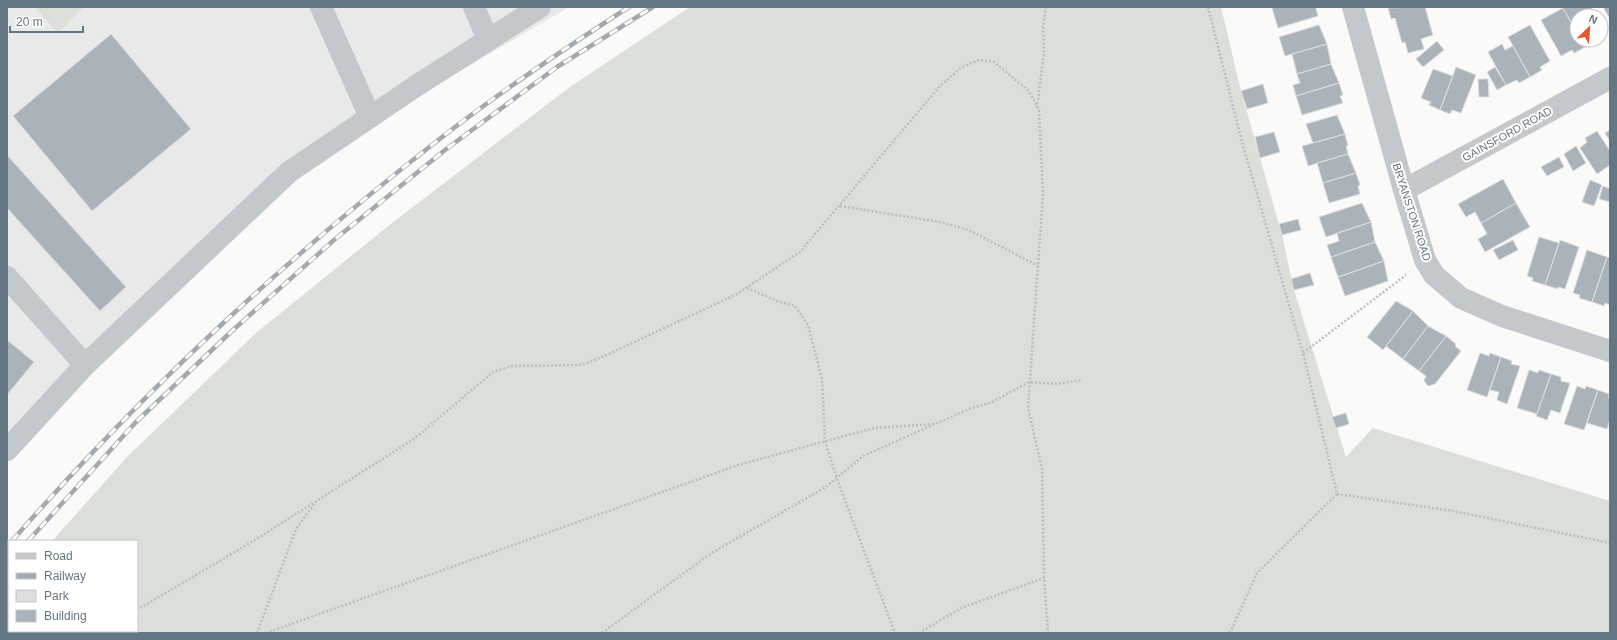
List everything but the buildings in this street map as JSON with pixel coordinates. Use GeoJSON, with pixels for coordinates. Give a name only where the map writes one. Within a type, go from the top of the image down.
{"type":"FeatureCollection","features":[{"type":"Feature","properties":{"kind":"street"},"geometry":{"type":"LineString","coordinates":[[321,7],[370,117]]}},
{"type":"Feature","properties":{"kind":"street"},"geometry":{"type":"LineString","coordinates":[[474,7],[488,40]]}},
{"type":"Feature","properties":{"kind":"street"},"geometry":{"type":"LineString","coordinates":[[7,450],[85,365],[289,172],[370,117],[540,7]]}},
{"type":"Feature","properties":{"kind":"street","name":"BRYANSTON ROAD"},"geometry":{"type":"LineString","coordinates":[[1353,7],[1404,190],[1426,260],[1434,275],[1461,298],[1502,316],[1610,351]]}},
{"type":"Feature","properties":{"kind":"street","name":"GAINSFORD ROAD"},"geometry":{"type":"LineString","coordinates":[[1404,190],[1610,78]]}},
{"type":"Feature","properties":{"kind":"street"},"geometry":{"type":"LineString","coordinates":[[7,277],[85,365]]}},
{"type":"Feature","properties":{"kind":"path"},"geometry":{"type":"LineString","coordinates":[[1046,7],[1043,27],[1044,52],[1037,108],[1043,194],[1028,408],[1042,468],[1044,578],[1048,633]]}},
{"type":"Feature","properties":{"kind":"path"},"geometry":{"type":"LineString","coordinates":[[1208,7],[1242,142],[1303,353],[1337,494]]}},
{"type":"Feature","properties":{"kind":"path"},"geometry":{"type":"LineString","coordinates":[[138,609],[315,502],[414,439],[493,372],[512,366],[581,365],[600,358],[746,288],[800,252],[940,86],[962,67],[979,60],[994,62],[1029,91],[1037,108]]}},
{"type":"Feature","properties":{"kind":"path"},"geometry":{"type":"LineString","coordinates":[[840,206],[940,222],[969,230],[1038,266]]}},
{"type":"Feature","properties":{"kind":"path"},"geometry":{"type":"LineString","coordinates":[[1303,353],[1426,260]]}},
{"type":"Feature","properties":{"kind":"path"},"geometry":{"type":"LineString","coordinates":[[746,288],[777,301],[795,306],[808,325],[822,379],[825,441],[837,479],[895,633]]}},
{"type":"Feature","properties":{"kind":"path"},"geometry":{"type":"LineString","coordinates":[[602,633],[710,554],[826,487],[863,456],[969,409],[992,402],[1029,382],[1056,384],[1082,380]]}},
{"type":"Feature","properties":{"kind":"path"},"geometry":{"type":"LineString","coordinates":[[266,633],[738,465],[874,428],[934,424]]}},
{"type":"Feature","properties":{"kind":"path"},"geometry":{"type":"LineString","coordinates":[[1337,494],[1453,511],[1610,543]]}},
{"type":"Feature","properties":{"kind":"path"},"geometry":{"type":"LineString","coordinates":[[1230,633],[1257,573],[1337,494]]}},
{"type":"Feature","properties":{"kind":"path"},"geometry":{"type":"LineString","coordinates":[[257,633],[296,529],[315,502]]}},
{"type":"Feature","properties":{"kind":"path"},"geometry":{"type":"LineString","coordinates":[[919,633],[961,608],[1044,578]]}},
{"type":"Feature","properties":{"kind":"shaded area"},"geometry":{"type":"Polygon","coordinates":[[[7,7],[569,7],[289,172],[7,450],[7,7]]]}},
{"type":"Feature","properties":{"kind":"green space"},"geometry":{"type":"Polygon","coordinates":[[[35,7],[84,7],[58,33],[35,7]]]}},
{"type":"Feature","properties":{"kind":"green space"},"geometry":{"type":"Polygon","coordinates":[[[690,7],[1221,7],[1241,91],[1282,235],[1294,290],[1346,457],[1373,428],[1610,501],[1610,633],[7,633],[8,592],[8,632],[138,632],[138,540],[53,540],[128,456],[256,333],[392,223],[570,87],[690,7]]]}},
{"type":"Feature","properties":{"kind":"railway"},"geometry":{"type":"LineString","coordinates":[[13,540],[111,433],[162,381],[324,233],[437,141],[484,106],[556,55],[629,7]]}},
{"type":"Feature","properties":{"kind":"railway"},"geometry":{"type":"LineString","coordinates":[[29,540],[136,422],[233,330],[334,240],[445,150],[557,67],[653,7]]}}]}
